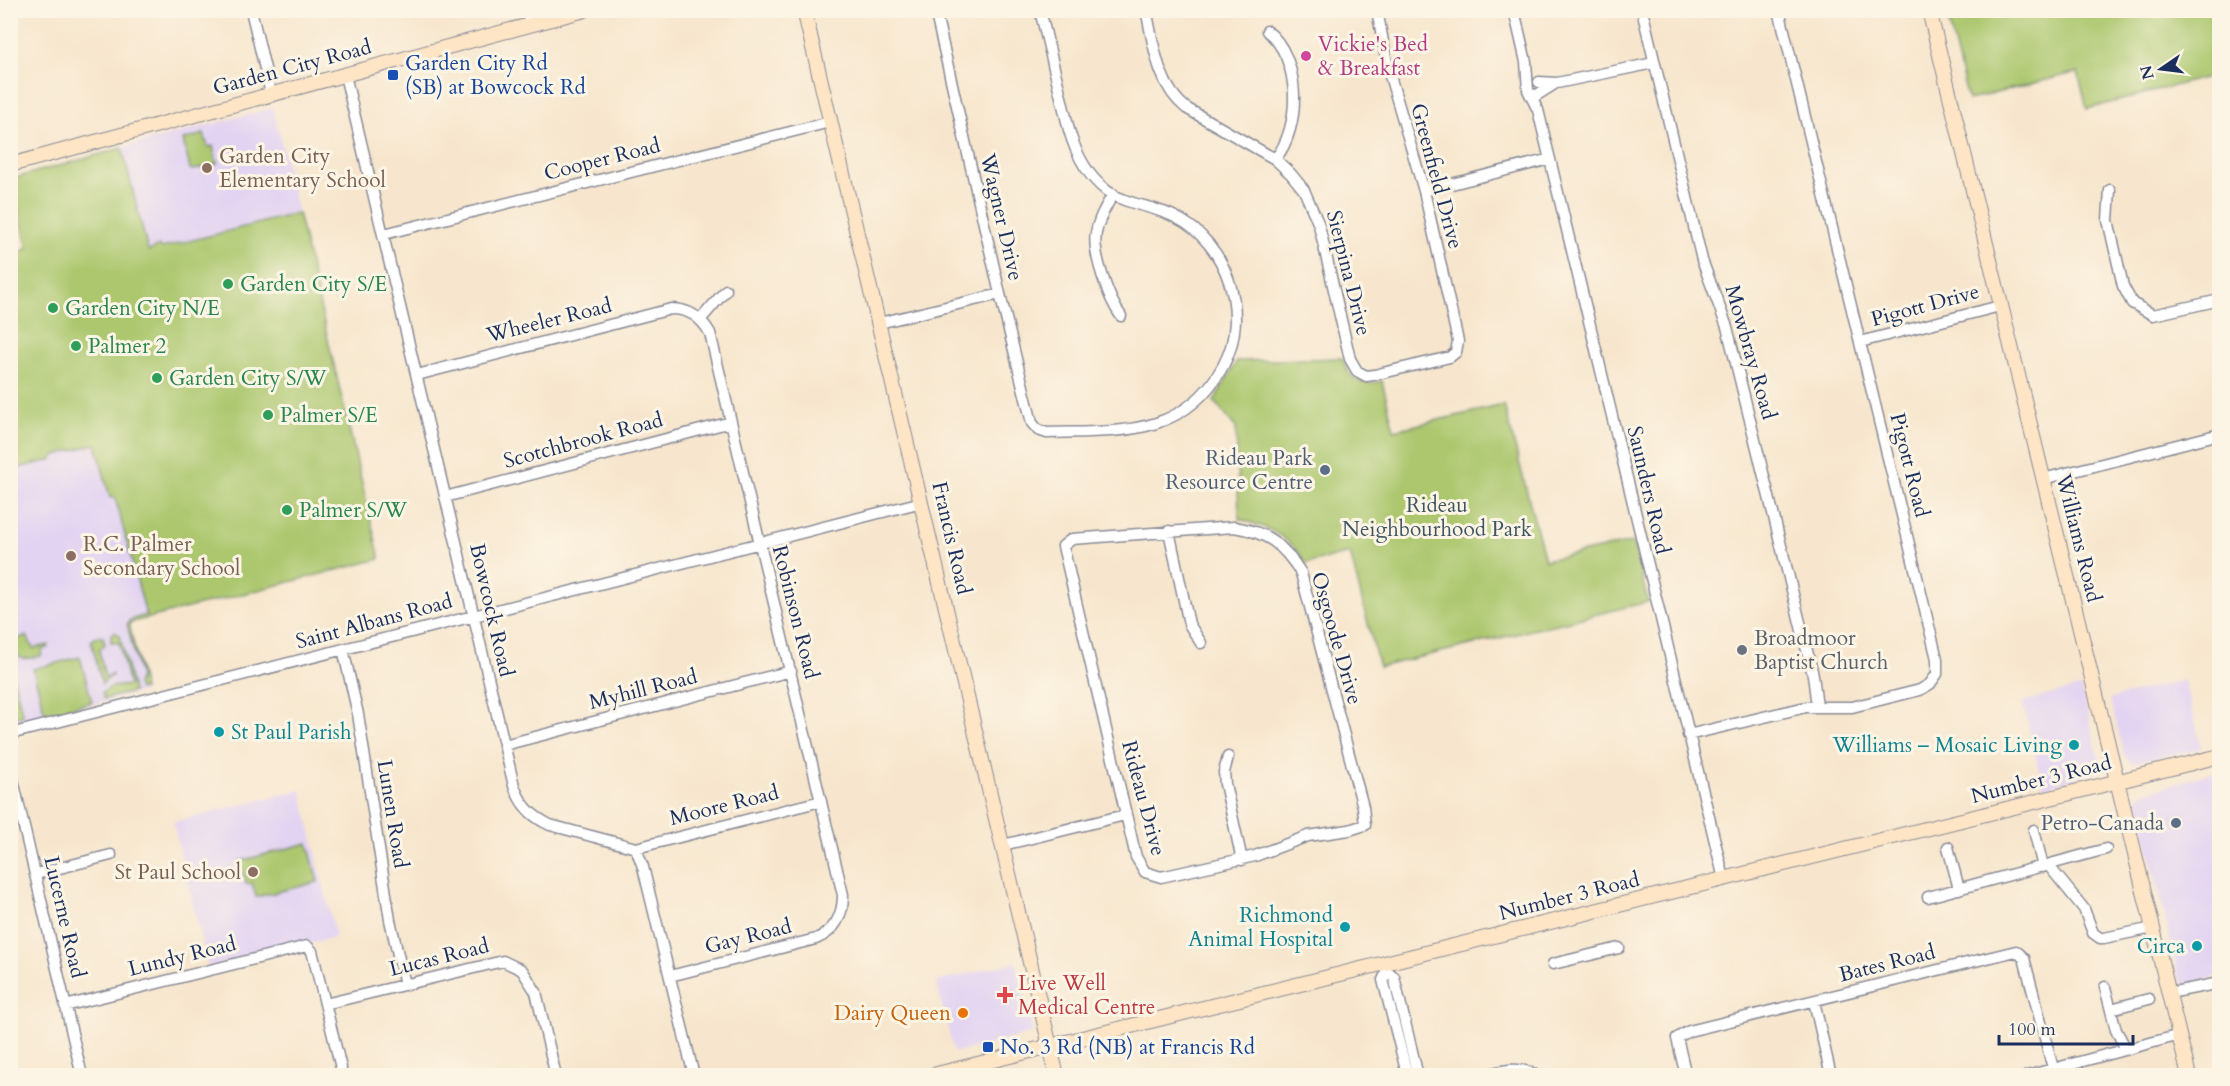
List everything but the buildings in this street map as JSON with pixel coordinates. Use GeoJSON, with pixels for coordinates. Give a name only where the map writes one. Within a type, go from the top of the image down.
{"type":"FeatureCollection","features":[{"type":"Feature","properties":{"kind":"street"},"geometry":{"type":"LineString","coordinates":[[251,10],[271,94]]}},
{"type":"Feature","properties":{"kind":"street"},"geometry":{"type":"LineString","coordinates":[[527,10],[531,25]]}},
{"type":"Feature","properties":{"kind":"street","name":"Garden City Road"},"geometry":{"type":"LineString","coordinates":[[10,165],[585,10]]}},
{"type":"Feature","properties":{"kind":"street","name":"Francis Road"},"geometry":{"type":"LineString","coordinates":[[804,10],[1057,1076]]}},
{"type":"Feature","properties":{"kind":"street","name":"Wagner Drive"},"geometry":{"type":"LineString","coordinates":[[934,10],[1030,419],[1038,430],[1047,433],[1106,431],[1147,427],[1163,422],[1195,403],[1214,382],[1233,343],[1235,316],[1232,294],[1225,269],[1214,251],[1192,227],[1178,218],[1160,209],[1113,195]]}},
{"type":"Feature","properties":{"kind":"street"},"geometry":{"type":"LineString","coordinates":[[1040,10],[1073,145],[1086,170],[1113,195],[1098,225],[1095,239],[1108,294],[1121,316]]}},
{"type":"Feature","properties":{"kind":"street","name":"Sierpina Drive"},"geometry":{"type":"LineString","coordinates":[[1146,10],[1162,76],[1174,98],[1186,108],[1275,159],[1298,182],[1314,211],[1350,359],[1357,371],[1366,376],[1378,375],[1445,359],[1456,352]]}},
{"type":"Feature","properties":{"kind":"street","name":"Greenfield Drive"},"geometry":{"type":"LineString","coordinates":[[1377,10],[1388,69],[1424,191],[1457,334],[1456,352]]}},
{"type":"Feature","properties":{"kind":"street","name":"Saunders Road"},"geometry":{"type":"LineString","coordinates":[[1514,10],[1526,62],[1536,89],[1538,110],[1724,879]]}},
{"type":"Feature","properties":{"kind":"street","name":"Mowbray Road"},"geometry":{"type":"LineString","coordinates":[[1642,10],[1702,260],[1728,327],[1813,675],[1817,706]]}},
{"type":"Feature","properties":{"kind":"street","name":"Pigott Road"},"geometry":{"type":"LineString","coordinates":[[1688,735],[1806,707],[1852,707],[1914,692],[1930,684],[1937,674],[1937,659],[1779,10]]}},
{"type":"Feature","properties":{"kind":"street","name":"Williams Road"},"geometry":{"type":"LineString","coordinates":[[1929,10],[2189,1076]]}},
{"type":"Feature","properties":{"kind":"street"},"geometry":{"type":"LineString","coordinates":[[1266,31],[1276,38],[1284,52],[1294,102],[1292,127],[1284,146],[1275,159]]}},
{"type":"Feature","properties":{"kind":"street"},"geometry":{"type":"LineString","coordinates":[[1536,89],[1654,63]]}},
{"type":"Feature","properties":{"kind":"street","name":"Bowcock Road"},"geometry":{"type":"LineString","coordinates":[[345,75],[518,797],[533,815],[550,825],[636,848]]}},
{"type":"Feature","properties":{"kind":"street","name":"Cooper Road"},"geometry":{"type":"LineString","coordinates":[[384,234],[830,122]]}},
{"type":"Feature","properties":{"kind":"street"},"geometry":{"type":"LineString","coordinates":[[1424,191],[1550,159]]}},
{"type":"Feature","properties":{"kind":"street"},"geometry":{"type":"LineString","coordinates":[[2110,190],[2108,220],[2123,286],[2132,303],[2153,315],[2220,300]]}},
{"type":"Feature","properties":{"kind":"street"},"geometry":{"type":"LineString","coordinates":[[696,316],[726,290]]}},
{"type":"Feature","properties":{"kind":"street"},"geometry":{"type":"LineString","coordinates":[[879,323],[1000,294]]}},
{"type":"Feature","properties":{"kind":"street","name":"Pigott Drive"},"geometry":{"type":"LineString","coordinates":[[1860,342],[2000,306]]}},
{"type":"Feature","properties":{"kind":"street","name":"Wheeler Road"},"geometry":{"type":"LineString","coordinates":[[417,375],[671,309],[686,310],[696,316]]}},
{"type":"Feature","properties":{"kind":"street","name":"Robinson Road"},"geometry":{"type":"LineString","coordinates":[[696,316],[710,333],[843,895],[841,913],[833,927]]}},
{"type":"Feature","properties":{"kind":"street","name":"Scotchbrook Road"},"geometry":{"type":"LineString","coordinates":[[445,497],[731,422]]}},
{"type":"Feature","properties":{"kind":"street"},"geometry":{"type":"LineString","coordinates":[[2043,479],[2220,434]]}},
{"type":"Feature","properties":{"kind":"street","name":"Saint Albans Road"},"geometry":{"type":"LineString","coordinates":[[10,734],[922,502]]}},
{"type":"Feature","properties":{"kind":"street","name":"Osgoode Drive"},"geometry":{"type":"LineString","coordinates":[[1063,546],[1072,539],[1233,527],[1249,530],[1280,545],[1291,557],[1305,586],[1363,807],[1365,825]]}},
{"type":"Feature","properties":{"kind":"street"},"geometry":{"type":"LineString","coordinates":[[1169,531],[1189,624],[1200,643]]}},
{"type":"Feature","properties":{"kind":"street","name":"Rideau Drive"},"geometry":{"type":"LineString","coordinates":[[1063,546],[1125,816],[1139,865],[1150,875],[1161,878],[1242,860],[1308,836],[1365,825]]}},
{"type":"Feature","properties":{"kind":"street","name":"Lunen Road"},"geometry":{"type":"LineString","coordinates":[[343,649],[358,714],[390,920],[405,985]]}},
{"type":"Feature","properties":{"kind":"street","name":"Myhill Road"},"geometry":{"type":"LineString","coordinates":[[504,745],[791,671]]}},
{"type":"Feature","properties":{"kind":"street","name":"Number 3 Road"},"geometry":{"type":"LineString","coordinates":[[929,1076],[1386,967],[1724,879],[2220,756]]}},
{"type":"Feature","properties":{"kind":"street"},"geometry":{"type":"LineString","coordinates":[[1228,757],[1224,772],[1225,783],[1242,860]]}},
{"type":"Feature","properties":{"kind":"street","name":"Lucerne Road"},"geometry":{"type":"LineString","coordinates":[[10,766],[82,1076]]}},
{"type":"Feature","properties":{"kind":"street","name":"Moore Road"},"geometry":{"type":"LineString","coordinates":[[636,848],[821,801]]}},
{"type":"Feature","properties":{"kind":"street"},"geometry":{"type":"LineString","coordinates":[[1003,845],[1125,816]]}},
{"type":"Feature","properties":{"kind":"street"},"geometry":{"type":"LineString","coordinates":[[2034,830],[2046,866],[2084,909],[2096,936],[2104,938],[2153,928]]}},
{"type":"Feature","properties":{"kind":"street"},"geometry":{"type":"LineString","coordinates":[[1948,847],[1959,889]]}},
{"type":"Feature","properties":{"kind":"street"},"geometry":{"type":"LineString","coordinates":[[636,848],[643,867],[694,1076]]}},
{"type":"Feature","properties":{"kind":"street"},"geometry":{"type":"LineString","coordinates":[[1928,897],[2106,849]]}},
{"type":"Feature","properties":{"kind":"street"},"geometry":{"type":"LineString","coordinates":[[36,874],[111,855]]}},
{"type":"Feature","properties":{"kind":"street","name":"Gay Road"},"geometry":{"type":"LineString","coordinates":[[670,976],[816,939],[833,927]]}},
{"type":"Feature","properties":{"kind":"street","name":"Lundy Road"},"geometry":{"type":"LineString","coordinates":[[65,1006],[304,946],[309,947],[312,951],[325,1005]]}},
{"type":"Feature","properties":{"kind":"street"},"geometry":{"type":"LineString","coordinates":[[1553,964],[1619,948]]}},
{"type":"Feature","properties":{"kind":"street","name":"Bates Road"},"geometry":{"type":"LineString","coordinates":[[1686,1076],[1677,1038],[1689,1031],[2016,951],[2024,958],[2054,1072]]}},
{"type":"Feature","properties":{"kind":"street","name":"Lucas Road"},"geometry":{"type":"LineString","coordinates":[[325,1005],[503,961],[522,970],[536,992],[556,1076]]}},
{"type":"Feature","properties":{"kind":"street"},"geometry":{"type":"LineString","coordinates":[[1386,967],[1383,980],[1409,1076]]}},
{"type":"Feature","properties":{"kind":"street"},"geometry":{"type":"LineString","coordinates":[[1386,967],[1394,977],[1417,1072],[1416,1076]]}},
{"type":"Feature","properties":{"kind":"street"},"geometry":{"type":"LineString","coordinates":[[2169,993],[2220,982]]}},
{"type":"Feature","properties":{"kind":"street"},"geometry":{"type":"LineString","coordinates":[[2105,987],[2116,1030],[2126,1049]]}},
{"type":"Feature","properties":{"kind":"street"},"geometry":{"type":"LineString","coordinates":[[2111,1009],[2149,999]]}},
{"type":"Feature","properties":{"kind":"street"},"geometry":{"type":"LineString","coordinates":[[1814,1001],[1831,1076]]}},
{"type":"Feature","properties":{"kind":"street"},"geometry":{"type":"LineString","coordinates":[[325,1005],[341,1068],[340,1076]]}},
{"type":"Feature","properties":{"kind":"street"},"geometry":{"type":"LineString","coordinates":[[2027,1076],[2054,1072],[2180,1035]]}},
{"type":"Feature","properties":{"kind":"street"},"geometry":{"type":"LineString","coordinates":[[1480,1076],[1516,1069],[1526,1070],[1538,1076]]}},
{"type":"Feature","properties":{"kind":"shaded area","name":"Garden City Elementary School"},"geometry":{"type":"Polygon","coordinates":[[[273,108],[298,213],[148,252],[122,148],[273,108]]]}},
{"type":"Feature","properties":{"kind":"shaded area","name":"R.C. Palmer Secondary School"},"geometry":{"type":"Polygon","coordinates":[[[96,444],[110,497],[115,497],[147,619],[129,623],[145,691],[13,725],[10,714],[10,470],[51,460],[56,455],[96,444]]]}},
{"type":"Feature","properties":{"kind":"shaded area"},"geometry":{"type":"Polygon","coordinates":[[[2184,680],[2202,748],[2131,763],[2124,754],[2110,699],[2184,680]]]}},
{"type":"Feature","properties":{"kind":"shaded area"},"geometry":{"type":"Polygon","coordinates":[[[2081,687],[2100,763],[2098,770],[2096,773],[2043,787],[2022,702],[2081,687]]]}},
{"type":"Feature","properties":{"kind":"shaded area"},"geometry":{"type":"Polygon","coordinates":[[[2219,771],[2219,976],[2183,985],[2178,974],[2137,799],[2142,793],[2219,771]]]}},
{"type":"Feature","properties":{"kind":"shaded area","name":"St Paul School"},"geometry":{"type":"Polygon","coordinates":[[[301,790],[336,937],[208,967],[173,822],[301,790]]]}},
{"type":"Feature","properties":{"kind":"shaded area"},"geometry":{"type":"Polygon","coordinates":[[[1016,962],[1033,1033],[954,1053],[936,982],[1016,962]]]}},
{"type":"Feature","properties":{"kind":"green space"},"geometry":{"type":"Polygon","coordinates":[[[1946,11],[2219,11],[2219,74],[2087,109],[2078,72],[1968,100],[1946,11]]]}},
{"type":"Feature","properties":{"kind":"green space"},"geometry":{"type":"Polygon","coordinates":[[[204,134],[208,147],[213,146],[217,164],[190,169],[183,140],[204,134]]]}},
{"type":"Feature","properties":{"kind":"green space"},"geometry":{"type":"Polygon","coordinates":[[[122,148],[148,251],[159,246],[162,248],[298,213],[380,559],[129,623],[144,689],[139,690],[137,684],[140,677],[127,624],[130,620],[146,615],[115,497],[110,498],[96,444],[56,455],[51,460],[10,470],[11,254],[28,249],[11,179],[122,148]]]}},
{"type":"Feature","properties":{"kind":"green space","name":"Rideau Neighbourhood Park"},"geometry":{"type":"Polygon","coordinates":[[[1342,358],[1348,372],[1356,380],[1367,383],[1382,381],[1394,430],[1504,405],[1545,560],[1633,542],[1648,602],[1379,667],[1350,553],[1306,564],[1293,547],[1278,534],[1239,519],[1236,428],[1214,401],[1237,361],[1342,358]]]}},
{"type":"Feature","properties":{"kind":"green space"},"geometry":{"type":"Polygon","coordinates":[[[115,632],[120,636],[133,692],[104,699],[102,693],[111,687],[129,685],[119,643],[111,642],[111,634],[115,632]]]}},
{"type":"Feature","properties":{"kind":"green space"},"geometry":{"type":"Polygon","coordinates":[[[27,636],[33,648],[48,645],[48,648],[43,649],[41,656],[24,659],[17,656],[11,640],[27,636]]]}},
{"type":"Feature","properties":{"kind":"green space"},"geometry":{"type":"Polygon","coordinates":[[[103,637],[105,644],[99,650],[105,678],[112,675],[102,684],[91,640],[103,637]]]}},
{"type":"Feature","properties":{"kind":"green space"},"geometry":{"type":"Polygon","coordinates":[[[80,657],[92,702],[45,714],[33,669],[80,657]]]}},
{"type":"Feature","properties":{"kind":"green space"},"geometry":{"type":"Polygon","coordinates":[[[10,665],[23,716],[12,718],[10,712],[10,665]]]}},
{"type":"Feature","properties":{"kind":"green space"},"geometry":{"type":"Polygon","coordinates":[[[308,843],[318,882],[256,897],[252,883],[246,884],[240,861],[308,843]]]}},
{"type":"Feature","properties":{"kind":"place","name":"Vickie's Bed & Breakfast"},"geometry":{"type":"Point","coordinates":[1306,56]}},
{"type":"Feature","properties":{"kind":"place","name":"Garden City Rd (SB) at Bowcock Rd"},"geometry":{"type":"Point","coordinates":[393,75]}},
{"type":"Feature","properties":{"kind":"place","name":"Garden City Elementary School"},"geometry":{"type":"Point","coordinates":[207,168]}},
{"type":"Feature","properties":{"kind":"place","name":"Garden City S/E"},"geometry":{"type":"Point","coordinates":[228,284]}},
{"type":"Feature","properties":{"kind":"place","name":"Garden City N/E"},"geometry":{"type":"Point","coordinates":[53,308]}},
{"type":"Feature","properties":{"kind":"place","name":"Palmer 2"},"geometry":{"type":"Point","coordinates":[76,346]}},
{"type":"Feature","properties":{"kind":"place","name":"Garden City S/W"},"geometry":{"type":"Point","coordinates":[157,378]}},
{"type":"Feature","properties":{"kind":"place","name":"Palmer S/E"},"geometry":{"type":"Point","coordinates":[268,415]}},
{"type":"Feature","properties":{"kind":"place","name":"Rideau Park Resource Centre"},"geometry":{"type":"Point","coordinates":[1325,470]}},
{"type":"Feature","properties":{"kind":"place","name":"Palmer S/W"},"geometry":{"type":"Point","coordinates":[287,510]}},
{"type":"Feature","properties":{"kind":"place","name":"R.C. Palmer Secondary School"},"geometry":{"type":"Point","coordinates":[71,556]}},
{"type":"Feature","properties":{"kind":"place","name":"Broadmoor Baptist Church"},"geometry":{"type":"Point","coordinates":[1742,650]}},
{"type":"Feature","properties":{"kind":"place","name":"St Paul Parish"},"geometry":{"type":"Point","coordinates":[219,732]}},
{"type":"Feature","properties":{"kind":"place","name":"Williams – Mosaic Living"},"geometry":{"type":"Point","coordinates":[2074,745]}},
{"type":"Feature","properties":{"kind":"place","name":"Petro-Canada"},"geometry":{"type":"Point","coordinates":[2176,823]}},
{"type":"Feature","properties":{"kind":"place","name":"St Paul School"},"geometry":{"type":"Point","coordinates":[253,872]}},
{"type":"Feature","properties":{"kind":"place","name":"Richmond Animal Hospital"},"geometry":{"type":"Point","coordinates":[1345,927]}},
{"type":"Feature","properties":{"kind":"place","name":"Circa"},"geometry":{"type":"Point","coordinates":[2197,946]}},
{"type":"Feature","properties":{"kind":"place","name":"Live Well Medical Centre"},"geometry":{"type":"Point","coordinates":[1005,995]}},
{"type":"Feature","properties":{"kind":"place","name":"Dairy Queen"},"geometry":{"type":"Point","coordinates":[963,1013]}},
{"type":"Feature","properties":{"kind":"place","name":"No. 3 Rd (NB) at Francis Rd"},"geometry":{"type":"Point","coordinates":[988,1047]}}]}
